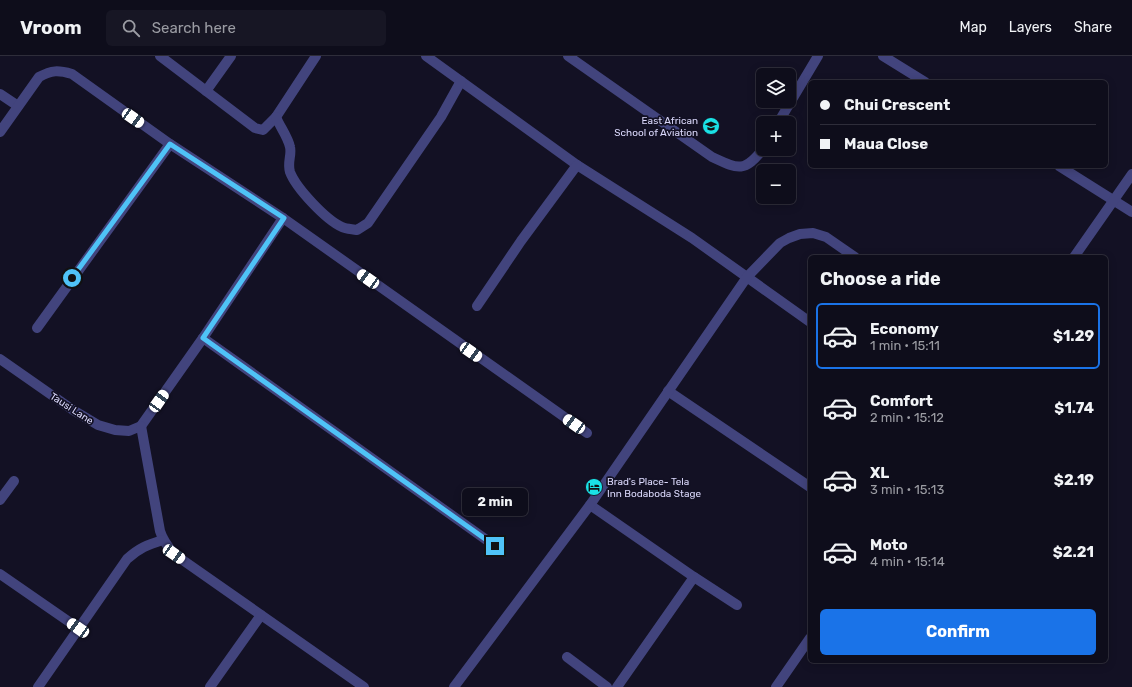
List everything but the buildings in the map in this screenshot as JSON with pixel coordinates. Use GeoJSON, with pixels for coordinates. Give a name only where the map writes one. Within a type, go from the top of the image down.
{"type":"FeatureCollection","features":[{"type":"Feature","properties":{"kind":"street"},"geometry":{"type":"LineString","coordinates":[[160,56],[255,128],[263,130],[276,117],[316,56]]}},
{"type":"Feature","properties":{"kind":"street"},"geometry":{"type":"LineString","coordinates":[[206,91],[231,56]]}},
{"type":"Feature","properties":{"kind":"street"},"geometry":{"type":"LineString","coordinates":[[426,56],[578,165],[692,238],[808,321]]}},
{"type":"Feature","properties":{"kind":"street"},"geometry":{"type":"LineString","coordinates":[[568,56],[712,157],[733,166],[746,165],[754,161],[758,156]]}},
{"type":"Feature","properties":{"kind":"street"},"geometry":{"type":"LineString","coordinates":[[782,116],[818,56]]}},
{"type":"Feature","properties":{"kind":"street"},"geometry":{"type":"LineString","coordinates":[[883,56],[923,80]]}},
{"type":"Feature","properties":{"kind":"street"},"geometry":{"type":"LineString","coordinates":[[0,132],[40,77],[48,72],[60,71],[72,74],[170,144],[284,218],[587,433]]}},
{"type":"Feature","properties":{"kind":"street"},"geometry":{"type":"LineString","coordinates":[[276,117],[291,149],[288,160],[293,178],[309,201],[342,227],[357,230],[368,223],[441,117],[461,81]]}},
{"type":"Feature","properties":{"kind":"street"},"geometry":{"type":"LineString","coordinates":[[0,94],[18,106]]}},
{"type":"Feature","properties":{"kind":"street"},"geometry":{"type":"LineString","coordinates":[[36,328],[170,144]]}},
{"type":"Feature","properties":{"kind":"street"},"geometry":{"type":"LineString","coordinates":[[477,306],[521,242],[578,165]]}},
{"type":"Feature","properties":{"kind":"street"},"geometry":{"type":"LineString","coordinates":[[1062,168],[1132,212]]}},
{"type":"Feature","properties":{"kind":"street"},"geometry":{"type":"LineString","coordinates":[[1075,255],[1132,174]]}},
{"type":"Feature","properties":{"kind":"street"},"geometry":{"type":"LineString","coordinates":[[284,218],[203,338],[141,426],[163,540],[174,554],[364,687]]}},
{"type":"Feature","properties":{"kind":"street"},"geometry":{"type":"LineString","coordinates":[[454,687],[590,505],[747,277],[780,243],[800,234],[813,233],[826,237],[852,255]]}},
{"type":"Feature","properties":{"kind":"street"},"geometry":{"type":"LineString","coordinates":[[203,338],[495,546]]}},
{"type":"Feature","properties":{"kind":"street","name":"Tausi Lane"},"geometry":{"type":"LineString","coordinates":[[0,359],[73,410],[98,425],[115,430],[129,431],[141,426]]}},
{"type":"Feature","properties":{"kind":"street"},"geometry":{"type":"LineString","coordinates":[[668,391],[808,486]]}},
{"type":"Feature","properties":{"kind":"street"},"geometry":{"type":"LineString","coordinates":[[0,500],[14,481]]}},
{"type":"Feature","properties":{"kind":"street"},"geometry":{"type":"LineString","coordinates":[[590,505],[694,577],[738,605]]}},
{"type":"Feature","properties":{"kind":"street"},"geometry":{"type":"LineString","coordinates":[[38,687],[127,559],[146,545],[163,540]]}},
{"type":"Feature","properties":{"kind":"street"},"geometry":{"type":"LineString","coordinates":[[0,574],[78,628]]}},
{"type":"Feature","properties":{"kind":"street"},"geometry":{"type":"LineString","coordinates":[[617,687],[694,577]]}},
{"type":"Feature","properties":{"kind":"street"},"geometry":{"type":"LineString","coordinates":[[210,687],[261,615]]}},
{"type":"Feature","properties":{"kind":"street"},"geometry":{"type":"LineString","coordinates":[[776,687],[808,641]]}},
{"type":"Feature","properties":{"kind":"street"},"geometry":{"type":"LineString","coordinates":[[568,657],[607,687]]}},
{"type":"Feature","properties":{"kind":"place","name":"East African School of Aviation"},"geometry":{"type":"Point","coordinates":[711,126]}},
{"type":"Feature","properties":{"kind":"place","name":"Brad's Place- Tela Inn Bodaboda Stage"},"geometry":{"type":"Point","coordinates":[594,487]}},
{"type":"Feature","properties":{"kind":"route"},"geometry":{"type":"LineString","coordinates":[[72,278],[170,144],[284,218],[203,338],[495,546]]}}]}
